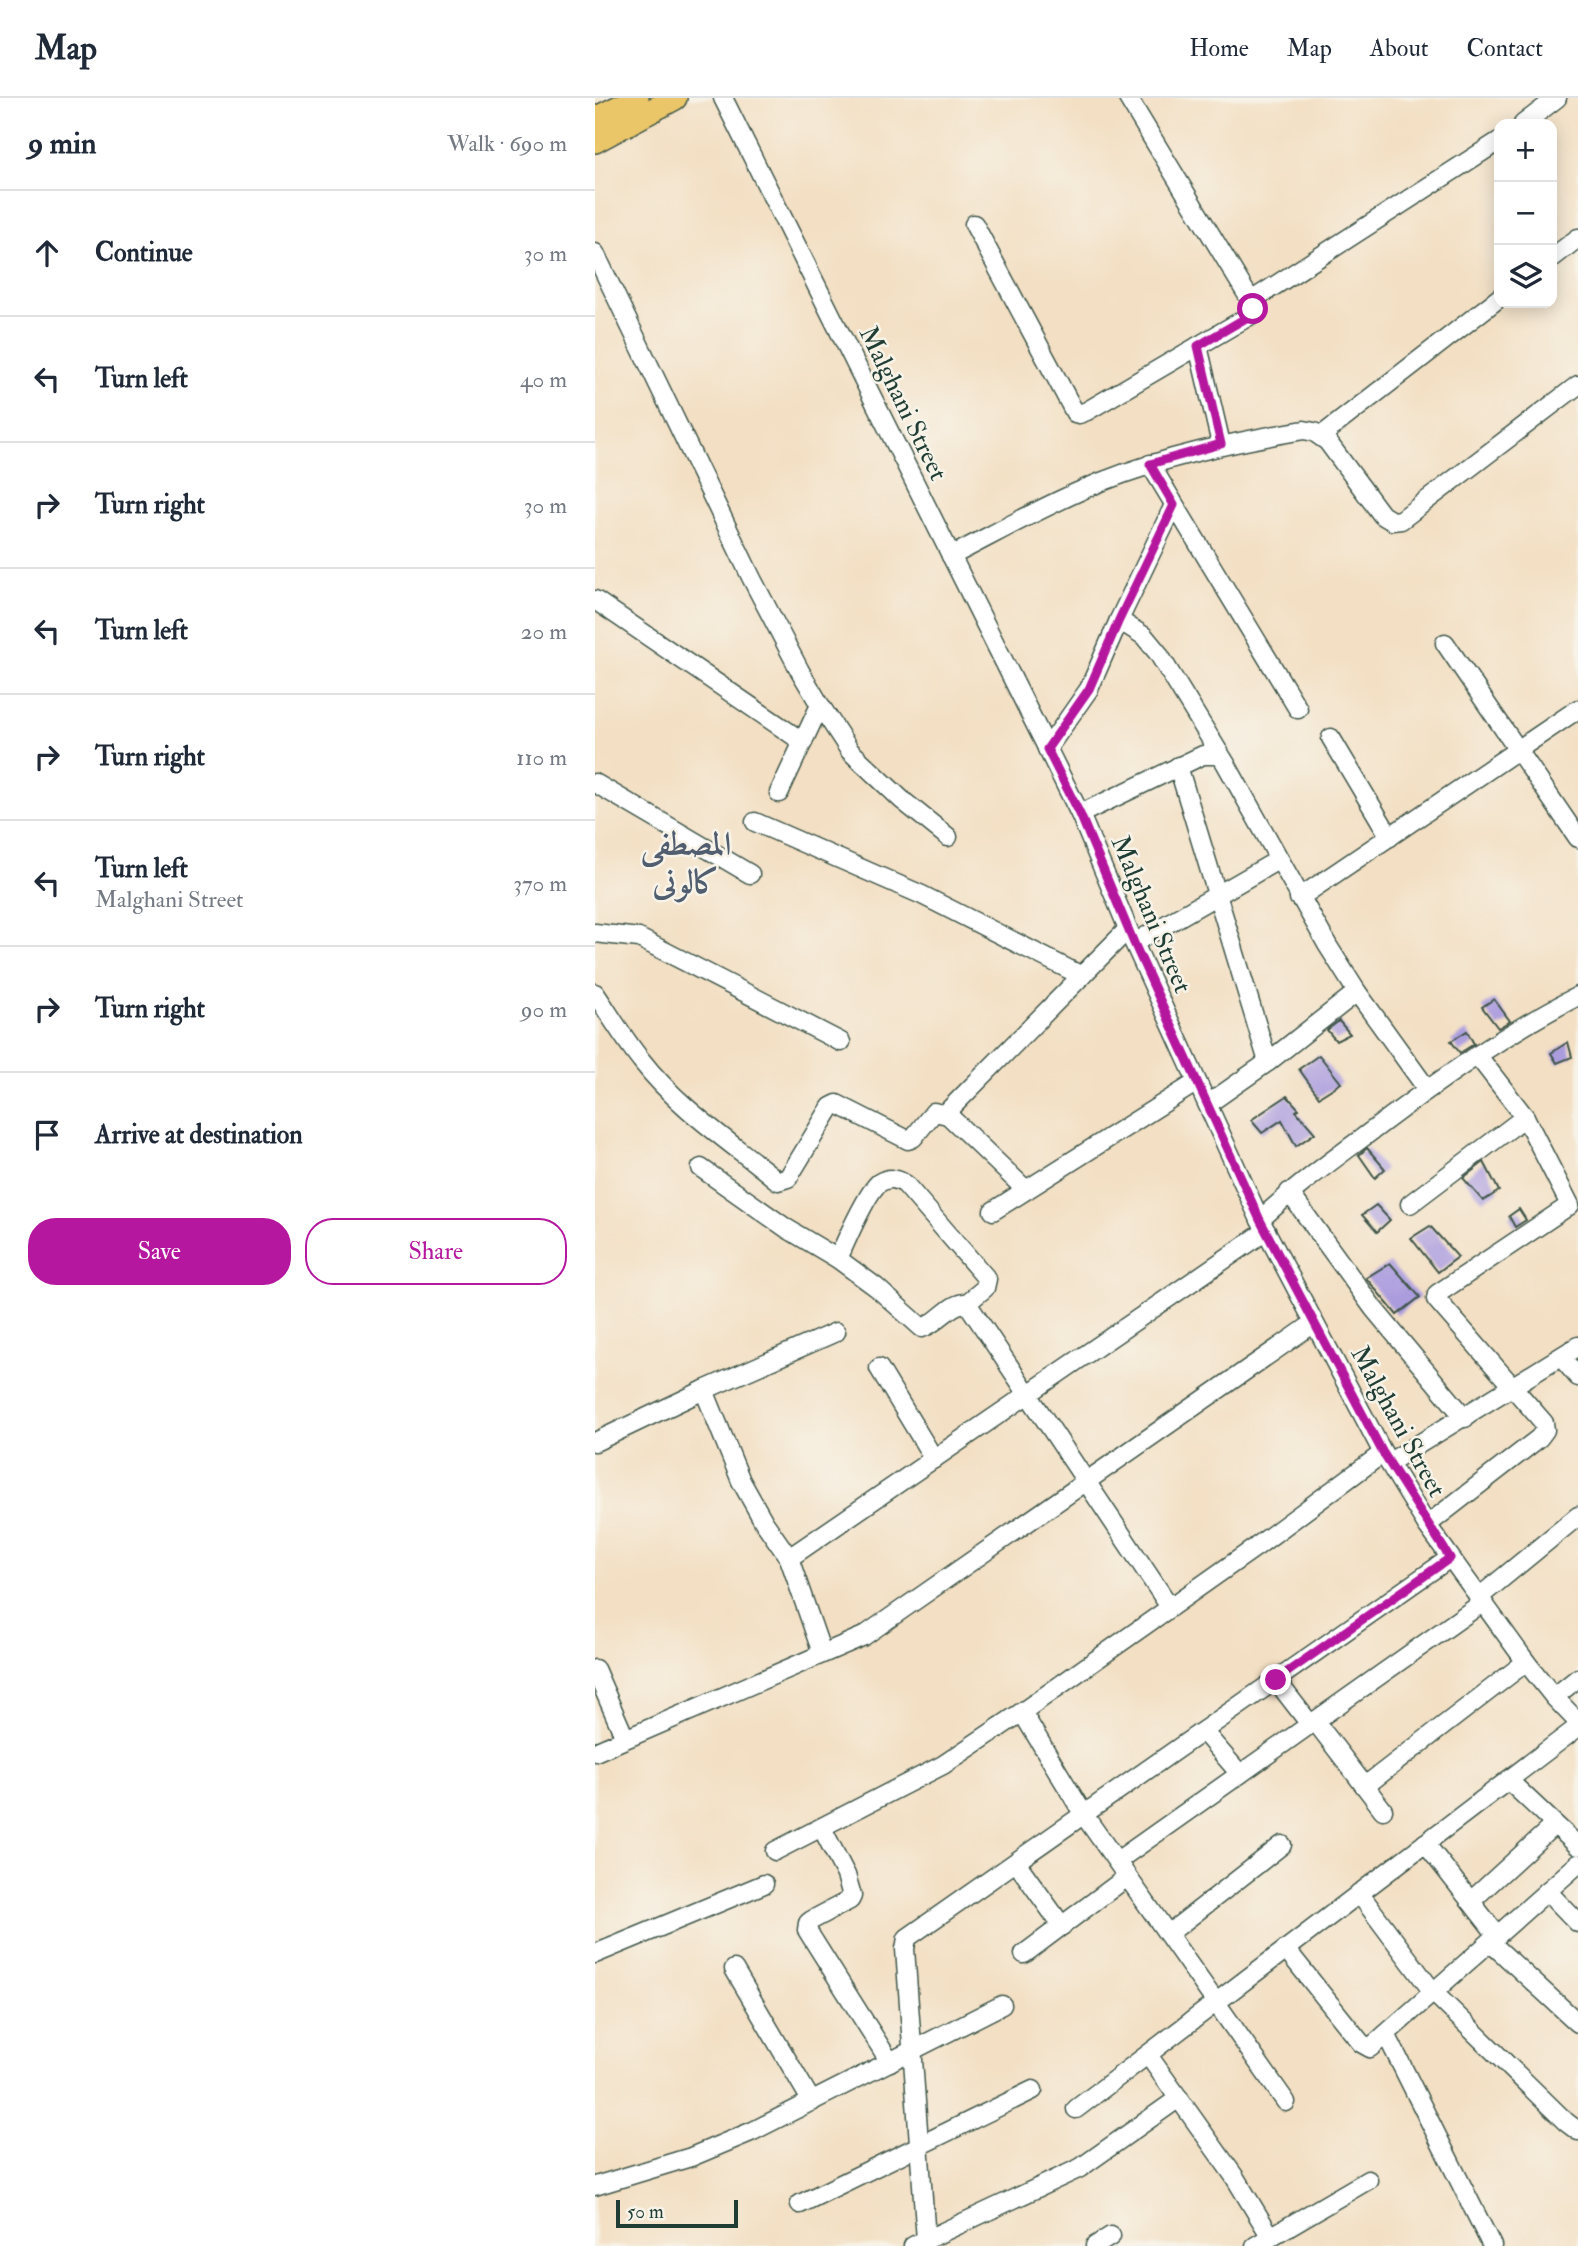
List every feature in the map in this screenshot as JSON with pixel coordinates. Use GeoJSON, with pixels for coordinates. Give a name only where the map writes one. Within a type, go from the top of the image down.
{"type":"FeatureCollection","features":[{"type":"Feature","properties":{"kind":"main road"},"geometry":{"type":"LineString","coordinates":[[595,118],[637,98]]}},
{"type":"Feature","properties":{"kind":"main road"},"geometry":{"type":"LineString","coordinates":[[595,141],[675,98]]}},
{"type":"Feature","properties":{"kind":"street","name":"Malghani Street"},"geometry":{"type":"LineString","coordinates":[[723,98],[1080,814],[1197,1082],[1263,1225],[1314,1323],[1427,1524],[1480,1600],[1578,1724]]}},
{"type":"Feature","properties":{"kind":"street"},"geometry":{"type":"LineString","coordinates":[[974,224],[1075,413],[1087,411],[1251,315],[1251,301],[1128,98]]}},
{"type":"Feature","properties":{"kind":"street"},"geometry":{"type":"LineString","coordinates":[[1530,119],[1557,98]]}},
{"type":"Feature","properties":{"kind":"street"},"geometry":{"type":"LineString","coordinates":[[1251,301],[1494,144]]}},
{"type":"Feature","properties":{"kind":"street"},"geometry":{"type":"LineString","coordinates":[[1557,254],[1578,237]]}},
{"type":"Feature","properties":{"kind":"street"},"geometry":{"type":"LineString","coordinates":[[595,253],[752,579],[820,705],[850,751],[902,800],[948,836]]}},
{"type":"Feature","properties":{"kind":"street"},"geometry":{"type":"LineString","coordinates":[[1321,436],[1494,302]]}},
{"type":"Feature","properties":{"kind":"street"},"geometry":{"type":"LineString","coordinates":[[1198,346],[1221,444]]}},
{"type":"Feature","properties":{"kind":"street"},"geometry":{"type":"LineString","coordinates":[[951,556],[1099,483],[1150,464],[1221,444],[1304,429],[1321,436],[1382,515],[1392,521],[1401,520],[1578,384]]}},
{"type":"Feature","properties":{"kind":"street"},"geometry":{"type":"LineString","coordinates":[[1150,464],[1298,709]]}},
{"type":"Feature","properties":{"kind":"street"},"geometry":{"type":"LineString","coordinates":[[1047,749],[1089,689],[1174,505]]}},
{"type":"Feature","properties":{"kind":"street"},"geometry":{"type":"LineString","coordinates":[[595,600],[803,742]]}},
{"type":"Feature","properties":{"kind":"street"},"geometry":{"type":"LineString","coordinates":[[1119,620],[1144,636],[1159,653],[1218,755],[1226,764],[1299,898],[1357,992],[1427,1089]]}},
{"type":"Feature","properties":{"kind":"street"},"geometry":{"type":"LineString","coordinates":[[1445,643],[1577,833]]}},
{"type":"Feature","properties":{"kind":"street"},"geometry":{"type":"LineString","coordinates":[[779,793],[820,705]]}},
{"type":"Feature","properties":{"kind":"street"},"geometry":{"type":"LineString","coordinates":[[1299,898],[1578,709]]}},
{"type":"Feature","properties":{"kind":"street"},"geometry":{"type":"LineString","coordinates":[[1331,738],[1390,837]]}},
{"type":"Feature","properties":{"kind":"street"},"geometry":{"type":"LineString","coordinates":[[1080,814],[1203,755],[1218,755]]}},
{"type":"Feature","properties":{"kind":"street"},"geometry":{"type":"LineString","coordinates":[[1178,766],[1268,1062]]}},
{"type":"Feature","properties":{"kind":"street"},"geometry":{"type":"LineString","coordinates":[[595,783],[750,874]]}},
{"type":"Feature","properties":{"kind":"street"},"geometry":{"type":"LineString","coordinates":[[755,822],[922,895],[1082,976]]}},
{"type":"Feature","properties":{"kind":"street"},"geometry":{"type":"LineString","coordinates":[[948,1115],[948,1111],[1082,976],[1131,936],[1218,895],[1278,860]]}},
{"type":"Feature","properties":{"kind":"street"},"geometry":{"type":"LineString","coordinates":[[595,933],[639,938],[841,1042]]}},
{"type":"Feature","properties":{"kind":"street"},"geometry":{"type":"LineString","coordinates":[[1208,1104],[1268,1062],[1357,992]]}},
{"type":"Feature","properties":{"kind":"street"},"geometry":{"type":"LineString","coordinates":[[595,993],[641,1060],[664,1086],[778,1181],[788,1178],[834,1104],[837,1104],[908,1140],[913,1138],[933,1112],[948,1115],[1026,1190]]}},
{"type":"Feature","properties":{"kind":"street"},"geometry":{"type":"LineString","coordinates":[[789,1558],[1028,1394],[1263,1225],[1289,1192],[1427,1089],[1478,1055],[1578,996]]}},
{"type":"Feature","properties":{"kind":"street"},"geometry":{"type":"LineString","coordinates":[[1427,1524],[1539,1438],[1545,1430],[1544,1423],[1436,1299],[1441,1290],[1570,1205],[1525,1117],[1478,1055]]}},
{"type":"Feature","properties":{"kind":"street"},"geometry":{"type":"LineString","coordinates":[[993,1211],[1197,1082]]}},
{"type":"Feature","properties":{"kind":"street"},"geometry":{"type":"LineString","coordinates":[[1409,1204],[1525,1117]]}},
{"type":"Feature","properties":{"kind":"street"},"geometry":{"type":"LineString","coordinates":[[701,1168],[786,1228],[838,1259],[876,1287],[922,1328],[930,1326],[959,1303],[968,1303],[985,1288],[987,1279],[898,1179],[889,1179],[873,1188],[838,1259]]}},
{"type":"Feature","properties":{"kind":"street"},"geometry":{"type":"LineString","coordinates":[[1289,1192],[1374,1309],[1465,1418]]}},
{"type":"Feature","properties":{"kind":"street"},"geometry":{"type":"LineString","coordinates":[[968,1303],[1170,1607]]}},
{"type":"Feature","properties":{"kind":"street"},"geometry":{"type":"LineString","coordinates":[[595,1752],[864,1636],[1314,1323]]}},
{"type":"Feature","properties":{"kind":"street"},"geometry":{"type":"LineString","coordinates":[[595,1442],[837,1332]]}},
{"type":"Feature","properties":{"kind":"street"},"geometry":{"type":"LineString","coordinates":[[775,1851],[935,1769],[1022,1712],[1387,1457],[1465,1418],[1578,1346]]}},
{"type":"Feature","properties":{"kind":"street"},"geometry":{"type":"LineString","coordinates":[[1561,1357],[1578,1377]]}},
{"type":"Feature","properties":{"kind":"street"},"geometry":{"type":"LineString","coordinates":[[879,1368],[934,1459]]}},
{"type":"Feature","properties":{"kind":"street"},"geometry":{"type":"LineString","coordinates":[[704,1391],[741,1481],[764,1522],[789,1558],[822,1653]]}},
{"type":"Feature","properties":{"kind":"street"},"geometry":{"type":"LineString","coordinates":[[1117,1861],[1312,1723],[1480,1600],[1574,1527]]}},
{"type":"Feature","properties":{"kind":"street"},"geometry":{"type":"LineString","coordinates":[[1179,2098],[1080,2168],[919,2243],[919,2146],[905,1949],[907,1938],[1450,1558]]}},
{"type":"Feature","properties":{"kind":"street"},"geometry":{"type":"LineString","coordinates":[[1365,1786],[1527,1662]]}},
{"type":"Feature","properties":{"kind":"street"},"geometry":{"type":"LineString","coordinates":[[595,1669],[625,1738]]}},
{"type":"Feature","properties":{"kind":"street"},"geometry":{"type":"LineString","coordinates":[[1555,1698],[1578,1678]]}},
{"type":"Feature","properties":{"kind":"street"},"geometry":{"type":"LineString","coordinates":[[1276,1680],[1383,1810]]}},
{"type":"Feature","properties":{"kind":"street"},"geometry":{"type":"LineString","coordinates":[[1022,1712],[1084,1815],[1286,2102]]}},
{"type":"Feature","properties":{"kind":"street"},"geometry":{"type":"LineString","coordinates":[[1076,2109],[1578,1724]]}},
{"type":"Feature","properties":{"kind":"street"},"geometry":{"type":"LineString","coordinates":[[1203,1731],[1240,1774]]}},
{"type":"Feature","properties":{"kind":"street"},"geometry":{"type":"LineString","coordinates":[[1508,1780],[1578,1846]]}},
{"type":"Feature","properties":{"kind":"street"},"geometry":{"type":"LineString","coordinates":[[1471,1902],[1554,1825]]}},
{"type":"Feature","properties":{"kind":"street"},"geometry":{"type":"LineString","coordinates":[[822,1828],[846,1875],[852,1896],[851,1900],[808,1923],[807,1930],[890,2062]]}},
{"type":"Feature","properties":{"kind":"street"},"geometry":{"type":"LineString","coordinates":[[1425,1843],[1471,1902],[1494,1938],[1578,2023]]}},
{"type":"Feature","properties":{"kind":"street"},"geometry":{"type":"LineString","coordinates":[[1168,1934],[1282,1845]]}},
{"type":"Feature","properties":{"kind":"street"},"geometry":{"type":"LineString","coordinates":[[1016,1862],[1062,1926]]}},
{"type":"Feature","properties":{"kind":"street"},"geometry":{"type":"LineString","coordinates":[[1286,1949],[1361,2043],[1370,2049],[1578,1864]]}},
{"type":"Feature","properties":{"kind":"street"},"geometry":{"type":"LineString","coordinates":[[1024,1954],[1127,1877]]}},
{"type":"Feature","properties":{"kind":"street"},"geometry":{"type":"LineString","coordinates":[[595,1954],[764,1884]]}},
{"type":"Feature","properties":{"kind":"street"},"geometry":{"type":"LineString","coordinates":[[1547,1891],[1578,1923]]}},
{"type":"Feature","properties":{"kind":"street"},"geometry":{"type":"LineString","coordinates":[[1359,1893],[1433,1992],[1572,2127],[1578,2107]]}},
{"type":"Feature","properties":{"kind":"street"},"geometry":{"type":"LineString","coordinates":[[734,1969],[811,2102]]}},
{"type":"Feature","properties":{"kind":"street"},"geometry":{"type":"LineString","coordinates":[[595,2186],[691,2157],[753,2132],[1002,2005]]}},
{"type":"Feature","properties":{"kind":"street"},"geometry":{"type":"LineString","coordinates":[[1386,2034],[1492,2246]]}},
{"type":"Feature","properties":{"kind":"street"},"geometry":{"type":"LineString","coordinates":[[1148,2055],[1234,2176],[1263,2241],[1367,2180]]}},
{"type":"Feature","properties":{"kind":"street"},"geometry":{"type":"LineString","coordinates":[[800,2204],[1033,2090]]}},
{"type":"Feature","properties":{"kind":"street"},"geometry":{"type":"LineString","coordinates":[[1095,2246],[1111,2236]]}},
{"type":"Feature","properties":{"kind":"building"},"geometry":{"type":"Polygon","coordinates":[[[1494,999],[1510,1021],[1498,1028],[1482,1007],[1494,999]]]}},
{"type":"Feature","properties":{"kind":"building"},"geometry":{"type":"Polygon","coordinates":[[[1339,1021],[1350,1034],[1336,1041],[1327,1030],[1339,1021]]]}},
{"type":"Feature","properties":{"kind":"building"},"geometry":{"type":"Polygon","coordinates":[[[1467,1031],[1474,1044],[1460,1053],[1451,1041],[1467,1031]]]}},
{"type":"Feature","properties":{"kind":"building"},"geometry":{"type":"Polygon","coordinates":[[[1568,1042],[1572,1057],[1557,1063],[1551,1053],[1568,1042]]]}},
{"type":"Feature","properties":{"kind":"building"},"geometry":{"type":"Polygon","coordinates":[[[1319,1055],[1341,1083],[1319,1097],[1299,1069],[1319,1055]]]}},
{"type":"Feature","properties":{"kind":"building"},"geometry":{"type":"Polygon","coordinates":[[[1287,1096],[1315,1133],[1296,1146],[1282,1120],[1262,1133],[1251,1120],[1287,1096]]]}},
{"type":"Feature","properties":{"kind":"building"},"geometry":{"type":"Polygon","coordinates":[[[1367,1148],[1385,1169],[1375,1178],[1359,1155],[1367,1148]]]}},
{"type":"Feature","properties":{"kind":"building"},"geometry":{"type":"Polygon","coordinates":[[[1484,1162],[1499,1191],[1483,1201],[1463,1178],[1484,1162]]]}},
{"type":"Feature","properties":{"kind":"building"},"geometry":{"type":"Polygon","coordinates":[[[1376,1205],[1390,1220],[1377,1232],[1362,1215],[1376,1205]]]}},
{"type":"Feature","properties":{"kind":"building"},"geometry":{"type":"Polygon","coordinates":[[[1519,1209],[1526,1220],[1515,1227],[1509,1216],[1519,1209]]]}},
{"type":"Feature","properties":{"kind":"building"},"geometry":{"type":"Polygon","coordinates":[[[1430,1226],[1458,1257],[1438,1272],[1411,1238],[1430,1226]]]}},
{"type":"Feature","properties":{"kind":"building"},"geometry":{"type":"Polygon","coordinates":[[[1390,1263],[1420,1297],[1397,1315],[1366,1278],[1390,1263]]]}},
{"type":"Feature","properties":{"kind":"district","name":"المصطفی کالونی"},"geometry":{"type":"Point","coordinates":[686,862]}},
{"type":"Feature","properties":{"kind":"route"},"geometry":{"type":"LineString","coordinates":[[1253,309],[1251,315],[1198,346],[1221,444],[1150,464],[1174,505],[1089,689],[1047,749],[1080,814],[1134,943],[1260,1220],[1383,1453],[1450,1558],[1276,1680]]}}]}
